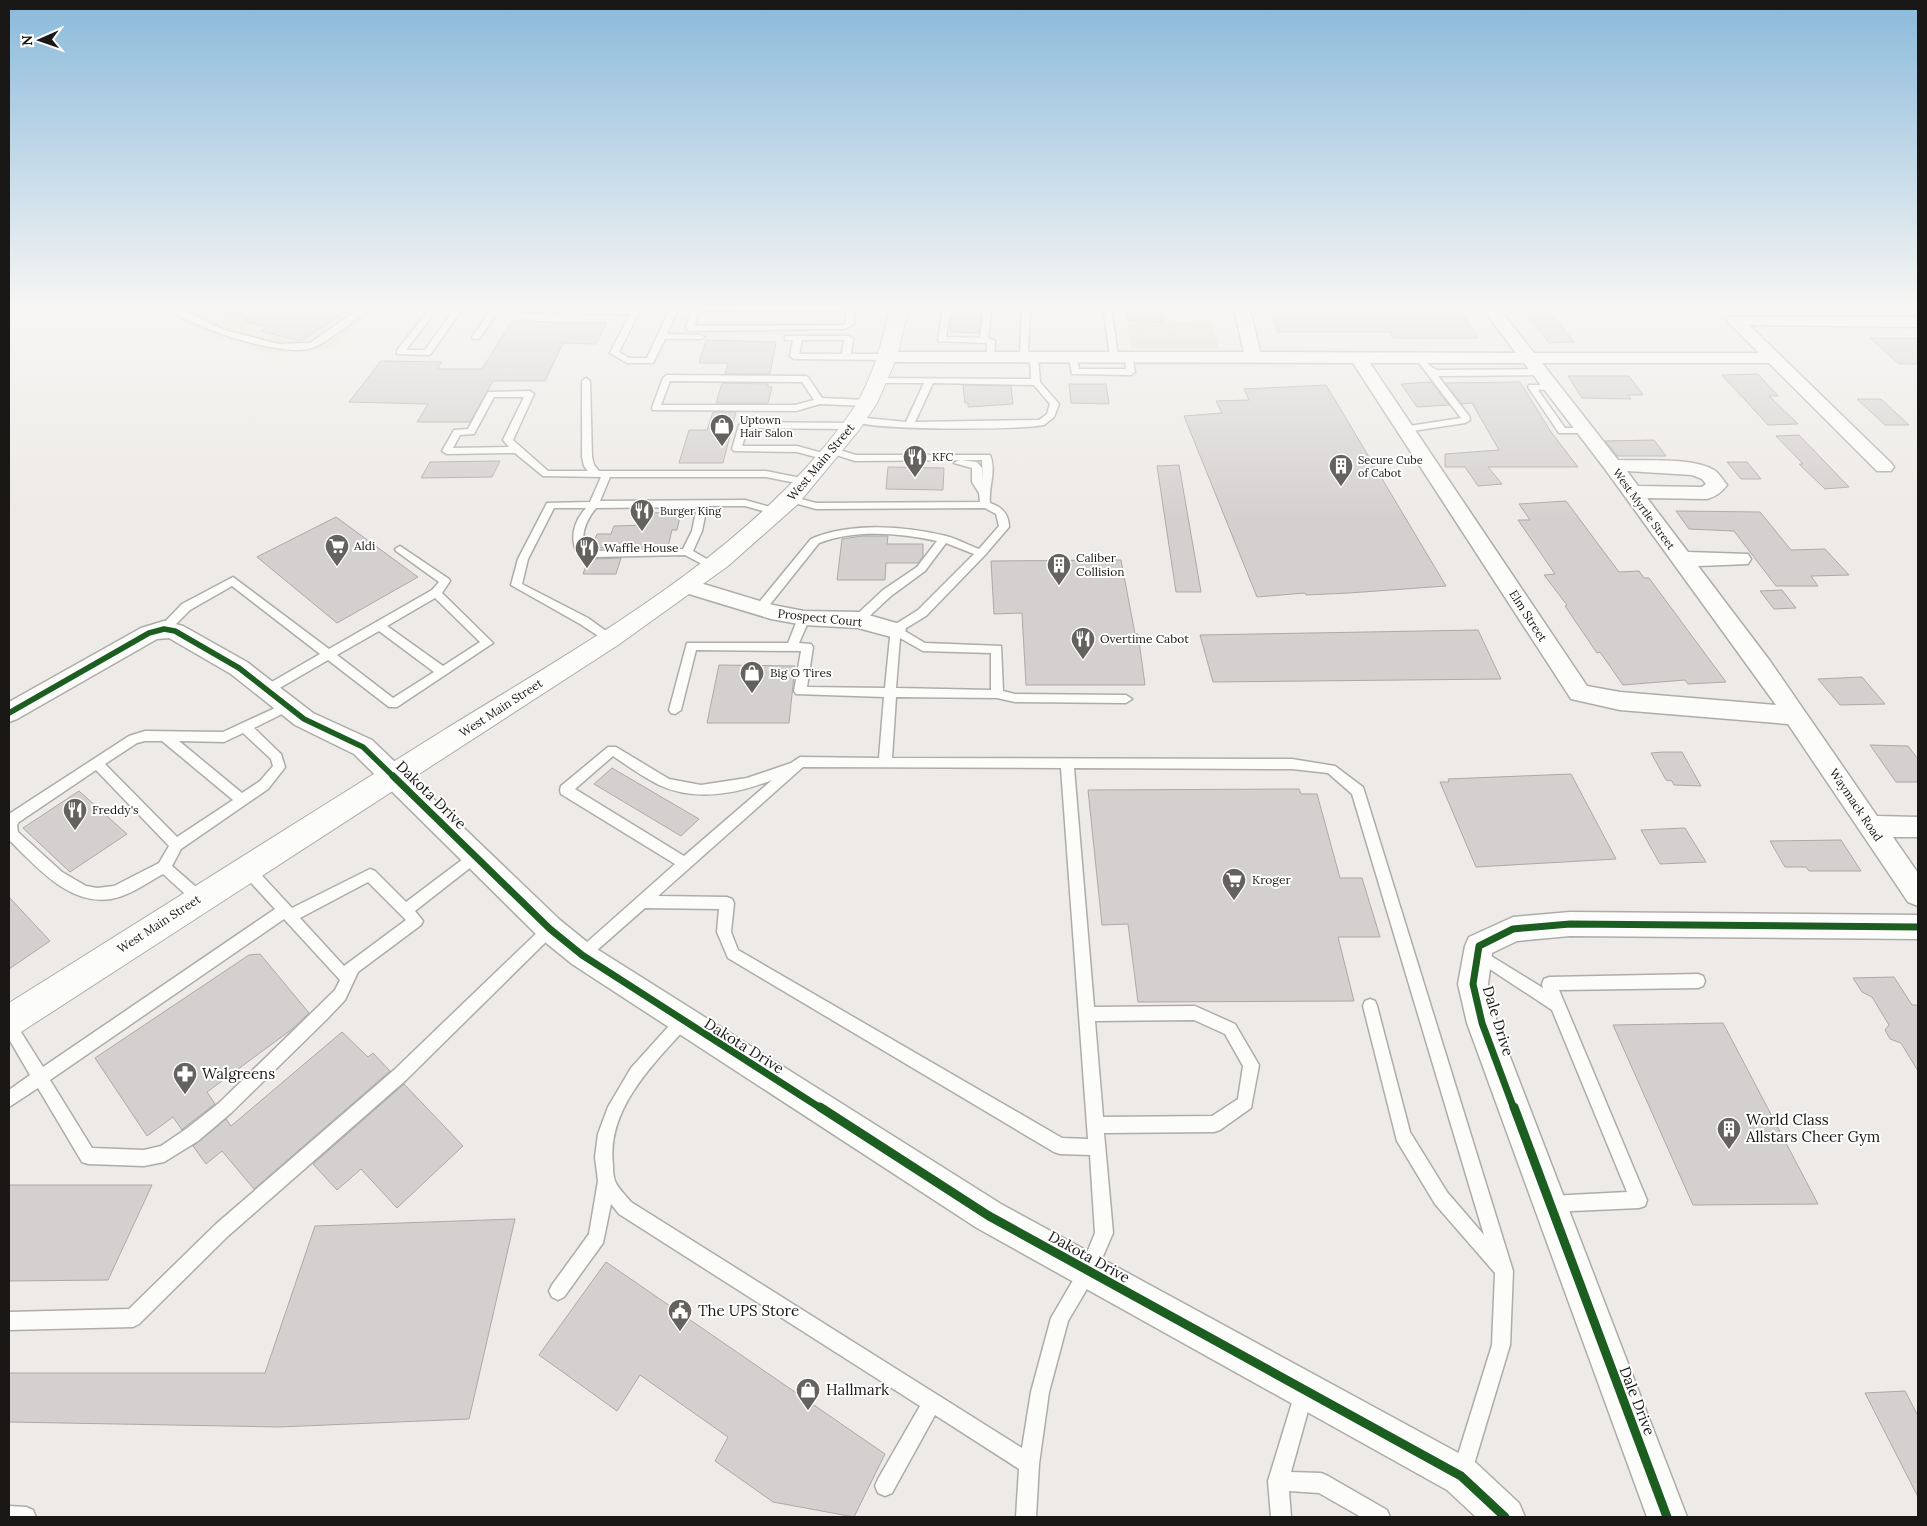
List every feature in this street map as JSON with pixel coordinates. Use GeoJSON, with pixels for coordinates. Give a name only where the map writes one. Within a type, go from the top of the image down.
{"type":"FeatureCollection","features":[{"type":"Feature","properties":{"kind":"main road","name":"West Main Street"},"geometry":{"type":"LineString","coordinates":[[9,1021],[198,898],[248,870],[609,639],[713,567],[791,498],[830,454],[858,417],[880,376]]}},
{"type":"Feature","properties":{"kind":"street","name":"Elm Street"},"geometry":{"type":"LineString","coordinates":[[1371,376],[1579,694],[1620,701],[1795,716]]}},
{"type":"Feature","properties":{"kind":"street","name":"West Myrtle Street"},"geometry":{"type":"LineString","coordinates":[[1543,376],[1612,465],[1762,667],[1795,716]]}},
{"type":"Feature","properties":{"kind":"street"},"geometry":{"type":"LineString","coordinates":[[1792,376],[1884,467]]}},
{"type":"Feature","properties":{"kind":"street"},"geometry":{"type":"LineString","coordinates":[[1612,465],[1696,469],[1709,475],[1717,486],[1707,492],[1632,492]]}},
{"type":"Feature","properties":{"kind":"street"},"geometry":{"type":"LineString","coordinates":[[1681,559],[1741,559]]}},
{"type":"Feature","properties":{"kind":"street","name":"Prospect Court"},"geometry":{"type":"LineString","coordinates":[[687,586],[760,609],[804,618],[858,620],[895,630]]}},
{"type":"Feature","properties":{"kind":"street"},"geometry":{"type":"LineString","coordinates":[[9,712],[149,633],[164,629]]}},
{"type":"Feature","properties":{"kind":"street","name":"Dakota Drive"},"geometry":{"type":"LineString","coordinates":[[164,629],[175,631],[239,668],[304,719],[363,747],[395,776],[550,929],[582,955],[682,1022],[989,1216],[1462,1476],[1505,1517]]}},
{"type":"Feature","properties":{"kind":"street","name":"Waymack Road"},"geometry":{"type":"LineString","coordinates":[[1795,716],[1918,894]]}},
{"type":"Feature","properties":{"kind":"street"},"geometry":{"type":"LineString","coordinates":[[1870,826],[1918,827]]}},
{"type":"Feature","properties":{"kind":"street"},"geometry":{"type":"LineString","coordinates":[[1478,954],[1480,946],[1512,929],[1570,924],[1918,927]]}},
{"type":"Feature","properties":{"kind":"street","name":"Dale Drive"},"geometry":{"type":"LineString","coordinates":[[1478,954],[1473,984],[1482,1023],[1667,1517]]}},
{"type":"Feature","properties":{"kind":"lane"},"geometry":{"type":"LineString","coordinates":[[914,376],[930,380],[1036,382]]}},
{"type":"Feature","properties":{"kind":"lane"},"geometry":{"type":"LineString","coordinates":[[819,401],[796,408],[656,408],[667,378],[805,379],[819,401],[876,424],[1041,423],[1051,415],[1055,404],[1036,382],[1034,376]]}},
{"type":"Feature","properties":{"kind":"lane"},"geometry":{"type":"LineString","coordinates":[[1406,429],[1465,420],[1466,418],[1435,376]]}},
{"type":"Feature","properties":{"kind":"lane"},"geometry":{"type":"LineString","coordinates":[[910,424],[930,380]]}},
{"type":"Feature","properties":{"kind":"lane"},"geometry":{"type":"LineString","coordinates":[[586,381],[587,457],[589,466],[595,473]]}},
{"type":"Feature","properties":{"kind":"lane"},"geometry":{"type":"LineString","coordinates":[[518,450],[447,451],[457,432],[471,432],[491,394],[530,394],[508,440],[546,474],[766,474],[791,498]]}},
{"type":"Feature","properties":{"kind":"lane"},"geometry":{"type":"LineString","coordinates":[[858,417],[744,425],[737,449],[798,450],[854,458],[987,457],[988,482],[984,493],[985,505]]}},
{"type":"Feature","properties":{"kind":"lane"},"geometry":{"type":"LineString","coordinates":[[873,458],[908,463]]}},
{"type":"Feature","properties":{"kind":"lane"},"geometry":{"type":"LineString","coordinates":[[923,463],[974,464],[977,468],[977,482],[984,493]]}},
{"type":"Feature","properties":{"kind":"lane"},"geometry":{"type":"LineString","coordinates":[[607,473],[594,504],[583,518],[577,539],[580,550],[593,554],[687,552],[713,567]]}},
{"type":"Feature","properties":{"kind":"lane"},"geometry":{"type":"LineString","coordinates":[[609,639],[584,621],[516,585],[523,559],[551,505],[745,503],[791,498],[816,506],[985,505],[994,507],[1001,512],[1004,526],[981,553],[922,613],[895,630]]}},
{"type":"Feature","properties":{"kind":"lane"},"geometry":{"type":"LineString","coordinates":[[687,552],[697,531],[702,504]]}},
{"type":"Feature","properties":{"kind":"lane"},"geometry":{"type":"LineString","coordinates":[[760,609],[815,541],[825,535],[839,533],[901,534],[944,539],[981,553]]}},
{"type":"Feature","properties":{"kind":"lane"},"geometry":{"type":"LineString","coordinates":[[858,620],[887,593],[921,569],[944,539]]}},
{"type":"Feature","properties":{"kind":"lane"},"geometry":{"type":"LineString","coordinates":[[246,728],[277,757],[279,767],[264,785],[176,845],[164,866],[112,893],[92,893],[72,887],[12,835],[10,825],[14,818],[132,739],[145,736],[224,737],[246,728],[326,654],[436,593],[445,581],[400,549]]}},
{"type":"Feature","properties":{"kind":"lane"},"geometry":{"type":"LineString","coordinates":[[164,629],[186,607],[233,581],[326,654],[394,704],[487,643],[436,593]]}},
{"type":"Feature","properties":{"kind":"lane"},"geometry":{"type":"LineString","coordinates":[[792,647],[804,618]]}},
{"type":"Feature","properties":{"kind":"lane"},"geometry":{"type":"LineString","coordinates":[[378,625],[443,672]]}},
{"type":"Feature","properties":{"kind":"lane"},"geometry":{"type":"LineString","coordinates":[[884,762],[895,630]]}},
{"type":"Feature","properties":{"kind":"lane"},"geometry":{"type":"LineString","coordinates":[[895,630],[923,647],[998,649],[997,694]]}},
{"type":"Feature","properties":{"kind":"lane"},"geometry":{"type":"LineString","coordinates":[[675,710],[691,646],[807,647],[800,691],[890,691],[997,694],[1015,698],[1126,699]]}},
{"type":"Feature","properties":{"kind":"lane"},"geometry":{"type":"LineString","coordinates":[[166,737],[242,800]]}},
{"type":"Feature","properties":{"kind":"lane"},"geometry":{"type":"LineString","coordinates":[[686,864],[566,790],[612,750],[671,785],[692,789],[735,787],[762,780],[800,762],[1292,764],[1331,769],[1358,791],[1504,1271],[1501,1345],[1462,1476]]}},
{"type":"Feature","properties":{"kind":"lane"},"geometry":{"type":"LineString","coordinates":[[96,762],[176,845]]}},
{"type":"Feature","properties":{"kind":"lane"},"geometry":{"type":"LineString","coordinates":[[582,955],[800,762]]}},
{"type":"Feature","properties":{"kind":"lane"},"geometry":{"type":"LineString","coordinates":[[1026,1517],[1029,1464],[1040,1392],[1060,1318],[1088,1271],[1104,1233],[1067,763]]}},
{"type":"Feature","properties":{"kind":"lane"},"geometry":{"type":"LineString","coordinates":[[405,911],[476,856]]}},
{"type":"Feature","properties":{"kind":"lane"},"geometry":{"type":"LineString","coordinates":[[164,866],[198,898]]}},
{"type":"Feature","properties":{"kind":"lane"},"geometry":{"type":"LineString","coordinates":[[9,1099],[287,913],[370,875],[416,921],[344,975],[287,913],[248,870]]}},
{"type":"Feature","properties":{"kind":"lane"},"geometry":{"type":"LineString","coordinates":[[641,902],[727,903],[724,932],[733,954],[1060,1146],[1098,1147]]}},
{"type":"Feature","properties":{"kind":"lane"},"geometry":{"type":"LineString","coordinates":[[9,1321],[133,1318],[222,1230],[400,1075],[550,929]]}},
{"type":"Feature","properties":{"kind":"lane"},"geometry":{"type":"LineString","coordinates":[[1478,954],[1558,1006]]}},
{"type":"Feature","properties":{"kind":"lane"},"geometry":{"type":"LineString","coordinates":[[9,1026],[88,1156],[144,1158],[164,1154],[192,1135],[225,1108],[340,995],[353,968]]}},
{"type":"Feature","properties":{"kind":"lane"},"geometry":{"type":"LineString","coordinates":[[1550,1204],[1639,1200],[1549,984],[1698,981]]}},
{"type":"Feature","properties":{"kind":"lane"},"geometry":{"type":"LineString","coordinates":[[1370,1006],[1403,1135],[1441,1198],[1504,1271]]}},
{"type":"Feature","properties":{"kind":"lane"},"geometry":{"type":"LineString","coordinates":[[1087,1014],[1195,1013],[1230,1029],[1251,1065],[1245,1103],[1214,1124],[1096,1125]]}},
{"type":"Feature","properties":{"kind":"lane"},"geometry":{"type":"LineString","coordinates":[[558,1291],[598,1237],[606,1182],[604,1150],[611,1114],[636,1072],[682,1022]]}},
{"type":"Feature","properties":{"kind":"lane"},"geometry":{"type":"LineString","coordinates":[[606,1182],[625,1208],[1029,1464]]}},
{"type":"Feature","properties":{"kind":"lane"},"geometry":{"type":"LineString","coordinates":[[1281,1517],[1278,1481],[1305,1390]]}},
{"type":"Feature","properties":{"kind":"lane"},"geometry":{"type":"LineString","coordinates":[[885,1486],[932,1402]]}},
{"type":"Feature","properties":{"kind":"lane"},"geometry":{"type":"LineString","coordinates":[[1278,1481],[1321,1483],[1380,1517]]}},
{"type":"Feature","properties":{"kind":"lane"},"geometry":{"type":"LineString","coordinates":[[9,1516],[26,1517]]}},
{"type":"Feature","properties":{"kind":"building"},"geometry":{"type":"Polygon","coordinates":[[[369,376],[547,376],[545,381],[493,381],[470,422],[417,422],[428,404],[349,402],[369,376]]]}},
{"type":"Feature","properties":{"kind":"building"},"geometry":{"type":"Polygon","coordinates":[[[1568,376],[1629,376],[1643,395],[1628,395],[1631,399],[1582,398],[1568,376]]]}},
{"type":"Feature","properties":{"kind":"building"},"geometry":{"type":"Polygon","coordinates":[[[1723,376],[1760,376],[1778,396],[1769,396],[1798,424],[1768,425],[1723,376]]]}},
{"type":"Feature","properties":{"kind":"building"},"geometry":{"type":"Polygon","coordinates":[[[1431,382],[1449,405],[1417,407],[1401,384],[1431,382]]]}},
{"type":"Feature","properties":{"kind":"building"},"geometry":{"type":"Polygon","coordinates":[[[1520,382],[1551,432],[1578,467],[1488,467],[1502,484],[1478,486],[1465,467],[1445,467],[1445,454],[1499,450],[1472,403],[1462,404],[1445,383],[1520,382]]]}},
{"type":"Feature","properties":{"kind":"building"},"geometry":{"type":"Polygon","coordinates":[[[722,383],[768,384],[768,387],[772,387],[768,403],[716,403],[722,383]]]}},
{"type":"Feature","properties":{"kind":"building"},"geometry":{"type":"Polygon","coordinates":[[[1069,384],[1106,384],[1109,404],[1071,403],[1069,384]]]}},
{"type":"Feature","properties":{"kind":"building"},"geometry":{"type":"Polygon","coordinates":[[[963,385],[1011,386],[1013,404],[968,407],[968,403],[965,403],[963,385]]]}},
{"type":"Feature","properties":{"kind":"building"},"geometry":{"type":"Polygon","coordinates":[[[1326,385],[1446,586],[1257,597],[1184,416],[1222,413],[1216,401],[1249,400],[1244,389],[1326,385]]]}},
{"type":"Feature","properties":{"kind":"building"},"geometry":{"type":"Polygon","coordinates":[[[1857,399],[1881,399],[1909,425],[1885,425],[1857,399]]]}},
{"type":"Feature","properties":{"kind":"building"},"geometry":{"type":"Polygon","coordinates":[[[713,412],[736,412],[723,463],[679,463],[689,430],[707,430],[713,412]]]}},
{"type":"Feature","properties":{"kind":"building"},"geometry":{"type":"Polygon","coordinates":[[[1799,435],[1849,487],[1825,489],[1799,464],[1803,464],[1776,436],[1799,435]]]}},
{"type":"Feature","properties":{"kind":"building"},"geometry":{"type":"Polygon","coordinates":[[[1654,440],[1666,456],[1617,456],[1605,441],[1654,440]]]}},
{"type":"Feature","properties":{"kind":"building"},"geometry":{"type":"Polygon","coordinates":[[[500,461],[492,477],[421,478],[430,462],[500,461]]]}},
{"type":"Feature","properties":{"kind":"building"},"geometry":{"type":"Polygon","coordinates":[[[1727,462],[1747,462],[1761,479],[1741,479],[1727,462]]]}},
{"type":"Feature","properties":{"kind":"building"},"geometry":{"type":"Polygon","coordinates":[[[1179,465],[1201,592],[1176,592],[1157,466],[1179,465]]]}},
{"type":"Feature","properties":{"kind":"building","name":"KFC"},"geometry":{"type":"Polygon","coordinates":[[[888,467],[944,468],[943,490],[886,489],[888,467]]]}},
{"type":"Feature","properties":{"kind":"building"},"geometry":{"type":"Polygon","coordinates":[[[1566,501],[1619,572],[1639,571],[1644,578],[1649,578],[1726,682],[1688,684],[1685,680],[1623,685],[1600,652],[1597,653],[1565,606],[1567,605],[1544,575],[1555,574],[1518,520],[1530,520],[1519,504],[1566,501]]]}},
{"type":"Feature","properties":{"kind":"building"},"geometry":{"type":"Polygon","coordinates":[[[1676,511],[1760,512],[1791,550],[1825,549],[1849,575],[1811,576],[1818,586],[1776,586],[1734,531],[1689,529],[1676,511]]]}},
{"type":"Feature","properties":{"kind":"building","name":"Burger King"},"geometry":{"type":"Polygon","coordinates":[[[681,512],[677,530],[672,530],[668,547],[592,548],[597,534],[611,534],[614,526],[647,525],[651,513],[681,512]]]}},
{"type":"Feature","properties":{"kind":"building","name":"Aldi"},"geometry":{"type":"Polygon","coordinates":[[[336,517],[418,577],[337,623],[257,557],[336,517]]]}},
{"type":"Feature","properties":{"kind":"building"},"geometry":{"type":"Polygon","coordinates":[[[862,536],[888,536],[887,544],[923,544],[923,557],[918,563],[886,563],[885,580],[837,580],[842,539],[862,536]]]}},
{"type":"Feature","properties":{"kind":"building"},"geometry":{"type":"Polygon","coordinates":[[[589,558],[621,558],[616,574],[583,574],[589,558]]]}},
{"type":"Feature","properties":{"kind":"building"},"geometry":{"type":"Polygon","coordinates":[[[1121,560],[1135,634],[1138,634],[1145,685],[1026,685],[1022,613],[994,614],[991,561],[1121,560]]]}},
{"type":"Feature","properties":{"kind":"building"},"geometry":{"type":"Polygon","coordinates":[[[1782,590],[1796,608],[1774,609],[1760,591],[1782,590]]]}},
{"type":"Feature","properties":{"kind":"building"},"geometry":{"type":"Polygon","coordinates":[[[1478,630],[1501,679],[1213,682],[1200,635],[1478,630]]]}},
{"type":"Feature","properties":{"kind":"building","name":"Big O Tires"},"geometry":{"type":"Polygon","coordinates":[[[719,665],[795,666],[789,723],[707,723],[719,665]]]}},
{"type":"Feature","properties":{"kind":"building"},"geometry":{"type":"Polygon","coordinates":[[[1862,677],[1885,704],[1840,705],[1818,679],[1862,677]]]}},
{"type":"Feature","properties":{"kind":"building"},"geometry":{"type":"Polygon","coordinates":[[[1870,745],[1908,746],[1918,759],[1918,782],[1896,782],[1870,745]]]}},
{"type":"Feature","properties":{"kind":"building"},"geometry":{"type":"Polygon","coordinates":[[[1682,752],[1701,786],[1674,785],[1672,781],[1666,780],[1651,753],[1682,752]]]}},
{"type":"Feature","properties":{"kind":"building"},"geometry":{"type":"Polygon","coordinates":[[[612,768],[699,819],[681,836],[594,784],[612,768]]]}},
{"type":"Feature","properties":{"kind":"building"},"geometry":{"type":"Polygon","coordinates":[[[1571,774],[1616,859],[1476,867],[1440,782],[1449,782],[1448,779],[1571,774]]]}},
{"type":"Feature","properties":{"kind":"building","name":"Kroger"},"geometry":{"type":"Polygon","coordinates":[[[1299,789],[1301,794],[1317,794],[1340,878],[1362,878],[1380,937],[1338,937],[1354,1001],[1138,1002],[1128,924],[1102,925],[1088,790],[1299,789]]]}},
{"type":"Feature","properties":{"kind":"building","name":"Freddy's"},"geometry":{"type":"Polygon","coordinates":[[[79,791],[127,834],[70,872],[23,828],[79,791]]]}},
{"type":"Feature","properties":{"kind":"building"},"geometry":{"type":"Polygon","coordinates":[[[1685,828],[1706,862],[1660,864],[1641,830],[1685,828]]]}},
{"type":"Feature","properties":{"kind":"building"},"geometry":{"type":"Polygon","coordinates":[[[1841,840],[1861,871],[1809,871],[1806,867],[1785,867],[1770,841],[1841,840]]]}},
{"type":"Feature","properties":{"kind":"building"},"geometry":{"type":"Polygon","coordinates":[[[9,897],[50,941],[9,969],[9,897]]]}},
{"type":"Feature","properties":{"kind":"building","name":"Walgreens"},"geometry":{"type":"Polygon","coordinates":[[[260,954],[309,1013],[291,1030],[207,1092],[215,1104],[182,1130],[173,1117],[147,1136],[95,1058],[249,955],[260,954]]]}},
{"type":"Feature","properties":{"kind":"building"},"geometry":{"type":"Polygon","coordinates":[[[1894,977],[1912,1005],[1918,1005],[1918,1071],[1901,1043],[1890,1039],[1885,1030],[1889,1025],[1872,997],[1862,992],[1853,978],[1894,977]]]}},
{"type":"Feature","properties":{"kind":"building","name":"World Class Allstars Cheer Gym"},"geometry":{"type":"Polygon","coordinates":[[[1723,1023],[1818,1204],[1693,1205],[1613,1025],[1723,1023]]]}},
{"type":"Feature","properties":{"kind":"building"},"geometry":{"type":"Polygon","coordinates":[[[342,1032],[368,1057],[373,1053],[390,1071],[254,1189],[222,1151],[206,1164],[193,1146],[226,1119],[231,1126],[342,1032]]]}},
{"type":"Feature","properties":{"kind":"building"},"geometry":{"type":"Polygon","coordinates":[[[404,1084],[463,1146],[397,1208],[361,1169],[337,1190],[313,1164],[404,1084]]]}},
{"type":"Feature","properties":{"kind":"building"},"geometry":{"type":"Polygon","coordinates":[[[9,1185],[152,1185],[108,1280],[9,1281],[9,1185]]]}},
{"type":"Feature","properties":{"kind":"building"},"geometry":{"type":"Polygon","coordinates":[[[515,1219],[469,1419],[279,1427],[9,1422],[9,1373],[265,1373],[315,1226],[515,1219]]]}},
{"type":"Feature","properties":{"kind":"building"},"geometry":{"type":"Polygon","coordinates":[[[606,1262],[885,1454],[854,1517],[773,1502],[715,1461],[728,1437],[640,1375],[617,1411],[539,1355],[606,1262]]]}},
{"type":"Feature","properties":{"kind":"building"},"geometry":{"type":"Polygon","coordinates":[[[1905,1391],[1918,1416],[1918,1497],[1865,1393],[1905,1391]]]}},
{"type":"Feature","properties":{"kind":"cycle path"},"geometry":{"type":"LineString","coordinates":[[9,713],[149,633],[164,629],[175,631],[239,668],[304,719],[363,747],[550,929],[582,955],[989,1216],[1461,1476],[1505,1517]]}},
{"type":"Feature","properties":{"kind":"cycle path"},"geometry":{"type":"LineString","coordinates":[[1667,1517],[1482,1023],[1473,984],[1479,946],[1513,929],[1570,924],[1918,927]]}},
{"type":"Feature","properties":{"kind":"place","name":"Uptown Hair Salon"},"geometry":{"type":"Point","coordinates":[722,447]}},
{"type":"Feature","properties":{"kind":"place","name":"KFC"},"geometry":{"type":"Point","coordinates":[915,478]}},
{"type":"Feature","properties":{"kind":"place","name":"Secure Cube of Cabot"},"geometry":{"type":"Point","coordinates":[1341,487]}},
{"type":"Feature","properties":{"kind":"place","name":"Burger King"},"geometry":{"type":"Point","coordinates":[642,532]}},
{"type":"Feature","properties":{"kind":"place","name":"Aldi"},"geometry":{"type":"Point","coordinates":[337,567]}},
{"type":"Feature","properties":{"kind":"place","name":"Waffle House"},"geometry":{"type":"Point","coordinates":[587,569]}},
{"type":"Feature","properties":{"kind":"place","name":"Caliber Collision"},"geometry":{"type":"Point","coordinates":[1059,586]}},
{"type":"Feature","properties":{"kind":"place","name":"Overtime Cabot"},"geometry":{"type":"Point","coordinates":[1083,660]}},
{"type":"Feature","properties":{"kind":"place","name":"Big O Tires"},"geometry":{"type":"Point","coordinates":[752,694]}},
{"type":"Feature","properties":{"kind":"place","name":"Freddy's"},"geometry":{"type":"Point","coordinates":[75,831]}},
{"type":"Feature","properties":{"kind":"place","name":"Kroger"},"geometry":{"type":"Point","coordinates":[1234,901]}},
{"type":"Feature","properties":{"kind":"place","name":"Walgreens"},"geometry":{"type":"Point","coordinates":[185,1095]}},
{"type":"Feature","properties":{"kind":"place","name":"World Class Allstars Cheer Gym"},"geometry":{"type":"Point","coordinates":[1729,1150]}},
{"type":"Feature","properties":{"kind":"place","name":"The UPS Store"},"geometry":{"type":"Point","coordinates":[680,1332]}},
{"type":"Feature","properties":{"kind":"place","name":"Hallmark"},"geometry":{"type":"Point","coordinates":[808,1411]}}]}
